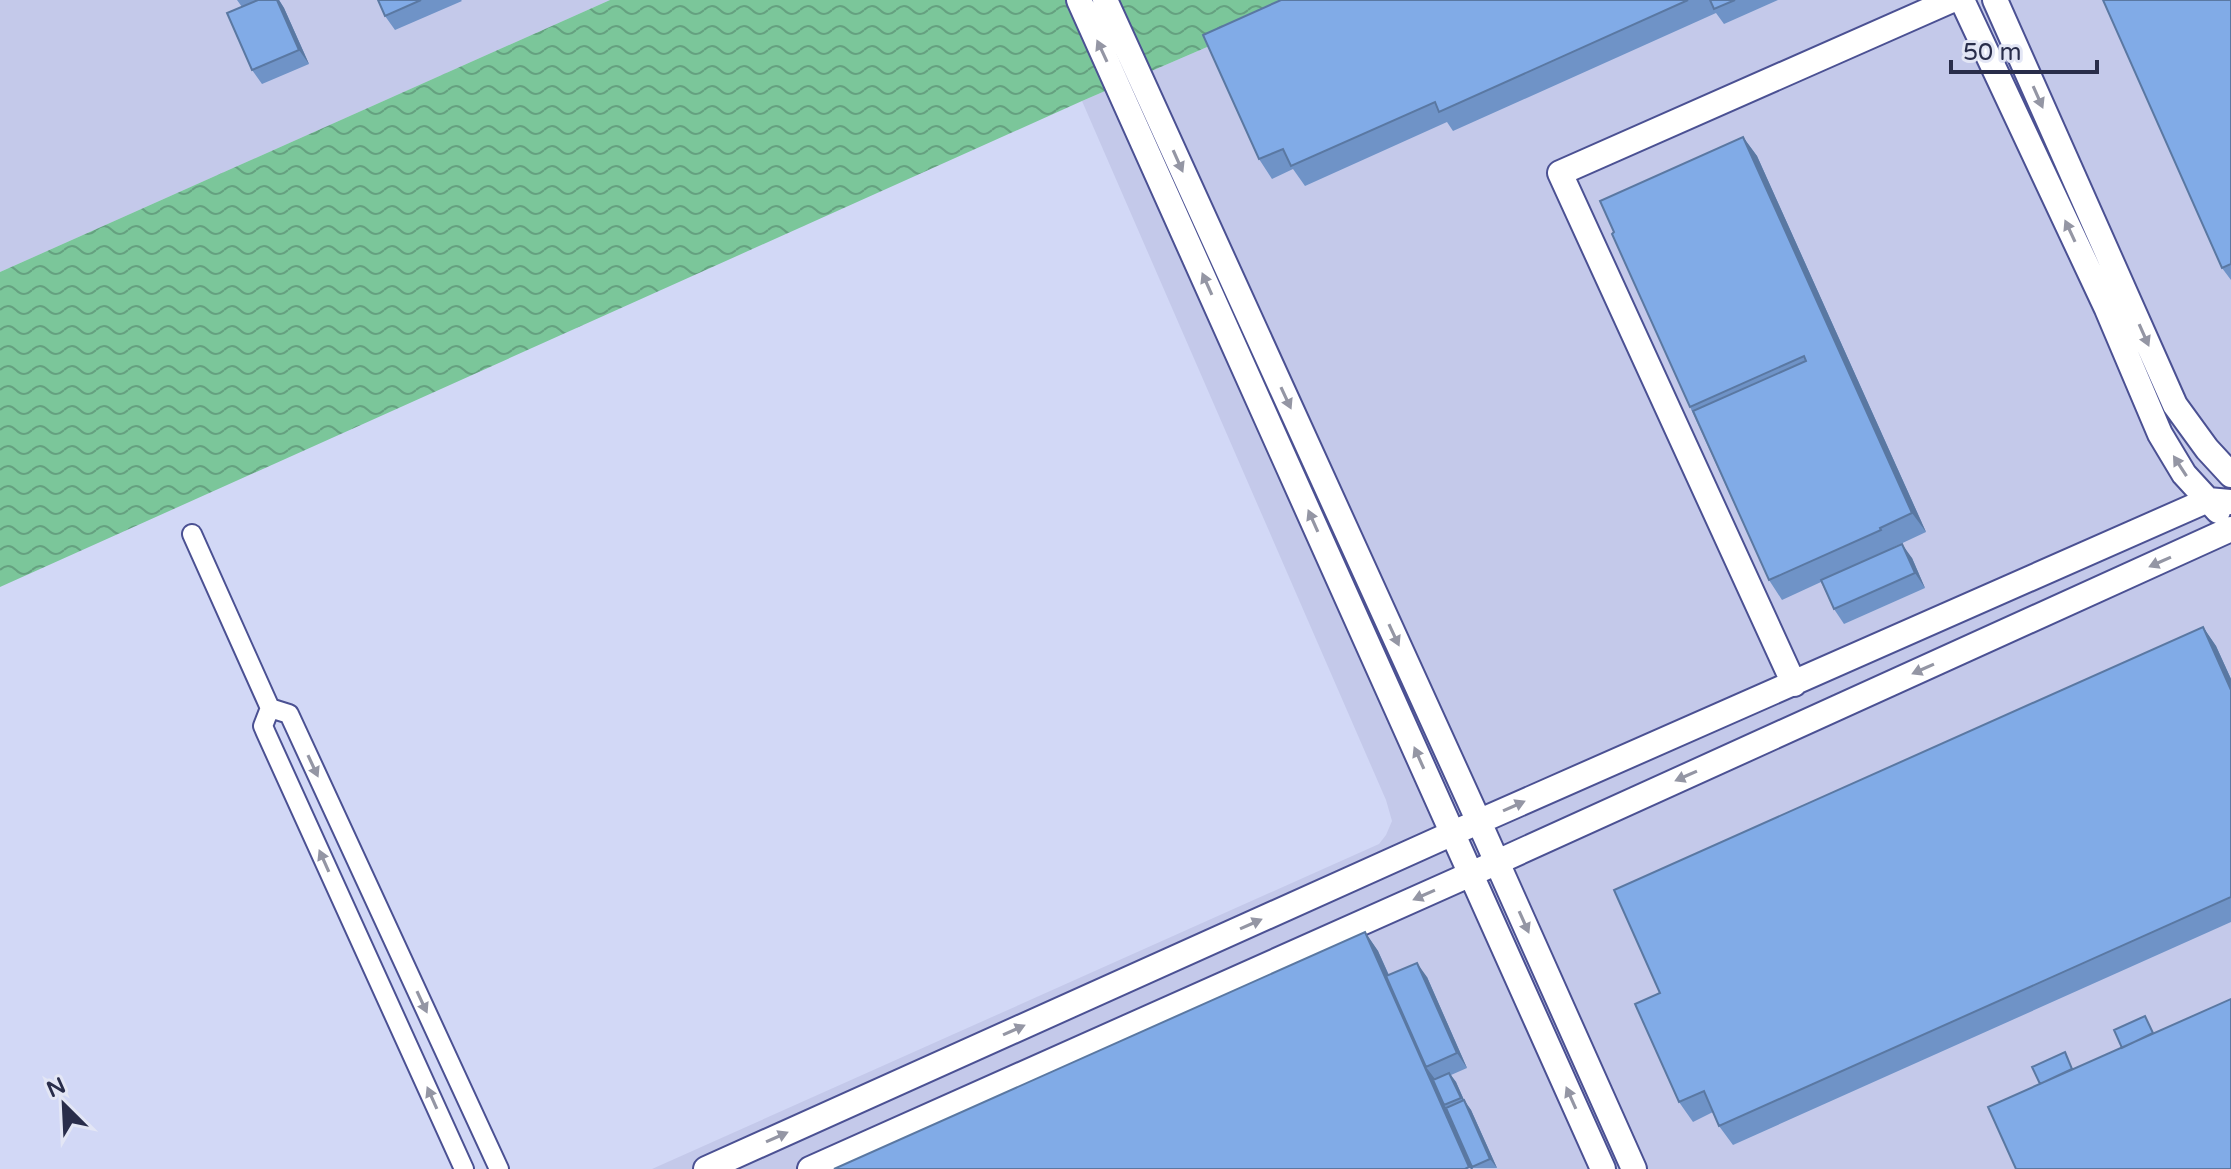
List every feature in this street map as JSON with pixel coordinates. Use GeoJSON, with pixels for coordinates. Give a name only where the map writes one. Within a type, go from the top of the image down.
{"type":"FeatureCollection","features":[{"type":"Feature","properties":{"kind":"street"},"geometry":{"type":"LineString","coordinates":[[1079,0],[1136,96],[1479,822],[1634,1169]]}},
{"type":"Feature","properties":{"kind":"street"},"geometry":{"type":"LineString","coordinates":[[1105,0],[1136,96],[1453,833],[1603,1169]]}},
{"type":"Feature","properties":{"kind":"street"},"geometry":{"type":"LineString","coordinates":[[1794,684],[1560,173],[1952,0]]}},
{"type":"Feature","properties":{"kind":"street"},"geometry":{"type":"LineString","coordinates":[[810,1169],[1471,874],[2231,527],[2220,501],[2184,474],[2160,434],[2107,309],[1962,0]]}},
{"type":"Feature","properties":{"kind":"street"},"geometry":{"type":"LineString","coordinates":[[1995,0],[2175,405],[2207,449],[2231,475]]}},
{"type":"Feature","properties":{"kind":"street"},"geometry":{"type":"LineString","coordinates":[[706,1169],[1453,833],[2220,501]]}},
{"type":"Feature","properties":{"kind":"street"},"geometry":{"type":"LineString","coordinates":[[192,534],[270,708],[263,726],[464,1169]]}},
{"type":"Feature","properties":{"kind":"street"},"geometry":{"type":"LineString","coordinates":[[270,708],[289,714],[499,1169]]}},
{"type":"Feature","properties":{"kind":"shaded area"},"geometry":{"type":"Polygon","coordinates":[[[0,0],[610,0],[0,272],[0,0]]]}},
{"type":"Feature","properties":{"kind":"shaded area"},"geometry":{"type":"Polygon","coordinates":[[[1316,0],[2231,0],[2231,1169],[652,1169],[1379,844],[1386,835],[1392,821],[1386,800],[1082,101],[1316,0]]]}},
{"type":"Feature","properties":{"kind":"water"},"geometry":{"type":"Polygon","coordinates":[[[610,0],[1316,0],[1082,101],[0,587],[0,272],[610,0]]]}},
{"type":"Feature","properties":{"kind":"building"},"geometry":{"type":"Polygon","coordinates":[[[258,0],[277,0],[299,50],[252,70],[227,13],[258,0]]]}},
{"type":"Feature","properties":{"kind":"building"},"geometry":{"type":"Polygon","coordinates":[[[378,0],[421,0],[385,16],[378,0]]]}},
{"type":"Feature","properties":{"kind":"building"},"geometry":{"type":"Polygon","coordinates":[[[1281,0],[1688,0],[1439,112],[1435,102],[1291,166],[1283,149],[1259,159],[1203,35],[1281,0]]]}},
{"type":"Feature","properties":{"kind":"building"},"geometry":{"type":"Polygon","coordinates":[[[1710,0],[1735,0],[1714,9],[1710,0]]]}},
{"type":"Feature","properties":{"kind":"building"},"geometry":{"type":"Polygon","coordinates":[[[2103,0],[2231,0],[2231,264],[2222,268],[2103,0]]]}},
{"type":"Feature","properties":{"kind":"building"},"geometry":{"type":"Polygon","coordinates":[[[1743,137],[1912,513],[1769,580],[1693,411],[1806,361],[1804,356],[1690,407],[1600,201],[1743,137]]]}},
{"type":"Feature","properties":{"kind":"building"},"geometry":{"type":"Polygon","coordinates":[[[1902,544],[1915,573],[1834,609],[1821,580],[1902,544]]]}},
{"type":"Feature","properties":{"kind":"building"},"geometry":{"type":"Polygon","coordinates":[[[2203,627],[2231,690],[2231,897],[1719,1126],[1704,1091],[1679,1102],[1635,1004],[1660,993],[1614,890],[2203,627]]]}},
{"type":"Feature","properties":{"kind":"building"},"geometry":{"type":"Polygon","coordinates":[[[1365,932],[1469,1167],[1465,1169],[834,1169],[1365,932]]]}},
{"type":"Feature","properties":{"kind":"building"},"geometry":{"type":"Polygon","coordinates":[[[1417,963],[1457,1053],[1426,1067],[1386,976],[1417,963]]]}},
{"type":"Feature","properties":{"kind":"building"},"geometry":{"type":"Polygon","coordinates":[[[2231,999],[2231,1169],[2016,1169],[1988,1107],[2231,999]]]}},
{"type":"Feature","properties":{"kind":"building"},"geometry":{"type":"Polygon","coordinates":[[[2145,1016],[2153,1033],[2122,1048],[2114,1030],[2145,1016]]]}},
{"type":"Feature","properties":{"kind":"building"},"geometry":{"type":"Polygon","coordinates":[[[2065,1052],[2072,1069],[2040,1084],[2032,1067],[2065,1052]]]}},
{"type":"Feature","properties":{"kind":"building"},"geometry":{"type":"Polygon","coordinates":[[[1449,1073],[1461,1098],[1444,1105],[1433,1080],[1449,1073]]]}},
{"type":"Feature","properties":{"kind":"building"},"geometry":{"type":"Polygon","coordinates":[[[1464,1100],[1490,1159],[1472,1167],[1446,1108],[1464,1100]]]}}]}
